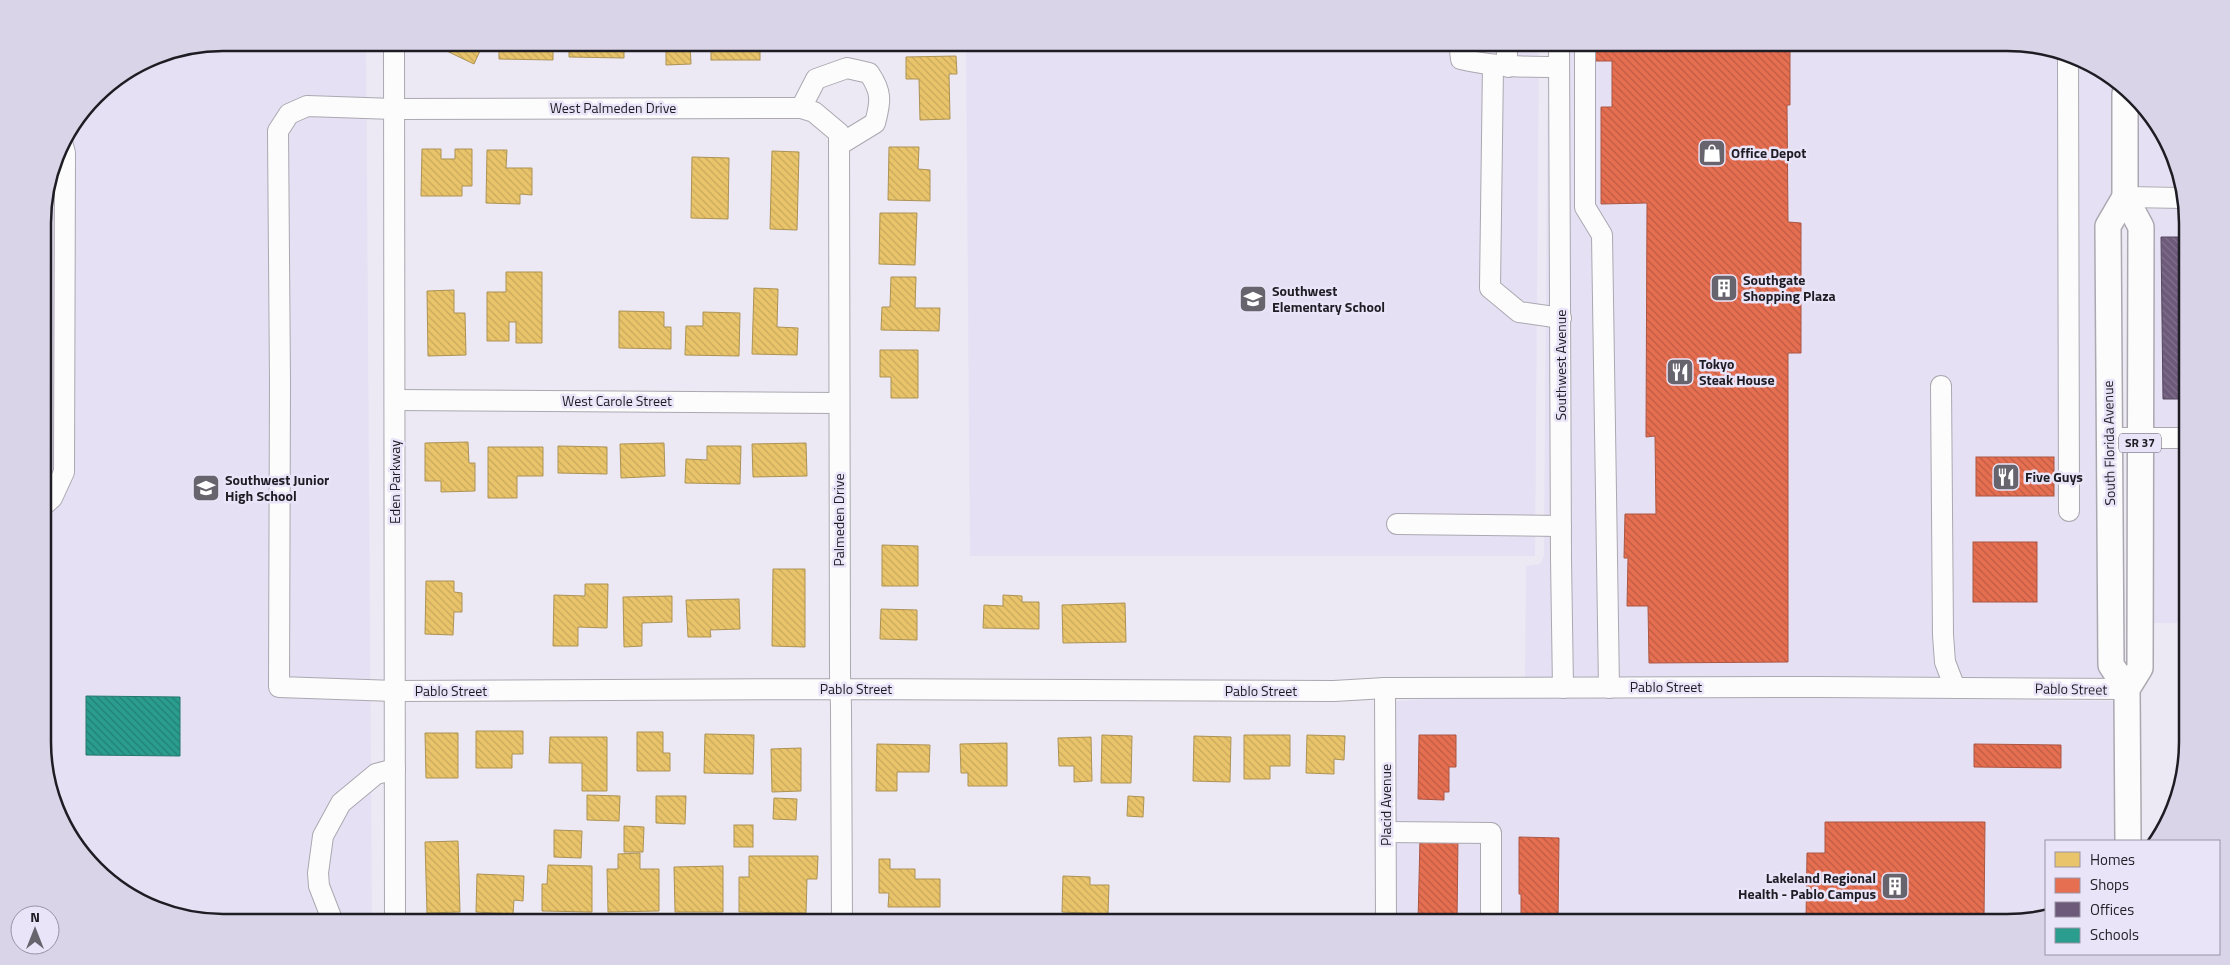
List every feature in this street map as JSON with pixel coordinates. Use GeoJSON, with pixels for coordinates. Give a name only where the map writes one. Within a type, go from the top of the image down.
{"type":"FeatureCollection","features":[{"type":"Feature","properties":{"kind":"main road","name":"SR 37"},"geometry":{"type":"LineString","coordinates":[[2127,690],[2140,668],[2142,227],[2125,197],[2129,103]]}},
{"type":"Feature","properties":{"kind":"main road","name":"South Florida Avenue"},"geometry":{"type":"LineString","coordinates":[[2125,197],[2108,226],[2112,664],[2127,690],[2128,840]]}},
{"type":"Feature","properties":{"kind":"street","name":"Eden Parkway"},"geometry":{"type":"LineString","coordinates":[[394,51],[395,914]]}},
{"type":"Feature","properties":{"kind":"street"},"geometry":{"type":"LineString","coordinates":[[1460,51],[1461,59],[1500,66],[1559,67]]}},
{"type":"Feature","properties":{"kind":"street"},"geometry":{"type":"LineString","coordinates":[[1504,51],[1500,66],[1490,288],[1519,312],[1561,318]]}},
{"type":"Feature","properties":{"kind":"street","name":"Southwest Avenue"},"geometry":{"type":"LineString","coordinates":[[1559,51],[1563,688]]}},
{"type":"Feature","properties":{"kind":"street"},"geometry":{"type":"LineString","coordinates":[[1585,51],[1585,206],[1602,235],[1609,688]]}},
{"type":"Feature","properties":{"kind":"street"},"geometry":{"type":"LineString","coordinates":[[2068,63],[2070,511]]}},
{"type":"Feature","properties":{"kind":"street"},"geometry":{"type":"LineString","coordinates":[[801,108],[816,79],[847,68],[869,73],[878,86],[881,104],[875,122],[839,145]]}},
{"type":"Feature","properties":{"kind":"street","name":"West Palmeden Drive"},"geometry":{"type":"LineString","coordinates":[[395,691],[279,687],[280,382],[278,131],[289,114],[307,106],[394,109],[801,108],[814,112],[828,122]]}},
{"type":"Feature","properties":{"kind":"street","name":"Palmeden Drive"},"geometry":{"type":"LineString","coordinates":[[828,122],[839,133],[838,403],[842,914]]}},
{"type":"Feature","properties":{"kind":"street"},"geometry":{"type":"LineString","coordinates":[[51,498],[64,472],[65,156]]}},
{"type":"Feature","properties":{"kind":"street"},"geometry":{"type":"LineString","coordinates":[[2125,197],[2176,198]]}},
{"type":"Feature","properties":{"kind":"street"},"geometry":{"type":"LineString","coordinates":[[1941,386],[1943,634],[1945,662],[1954,688]]}},
{"type":"Feature","properties":{"kind":"street","name":"West Carole Street"},"geometry":{"type":"LineString","coordinates":[[395,400],[838,403]]}},
{"type":"Feature","properties":{"kind":"street"},"geometry":{"type":"LineString","coordinates":[[2109,438],[2179,438]]}},
{"type":"Feature","properties":{"kind":"street"},"geometry":{"type":"LineString","coordinates":[[1397,524],[1561,526]]}},
{"type":"Feature","properties":{"kind":"street","name":"Pablo Street"},"geometry":{"type":"LineString","coordinates":[[395,691],[840,689],[1334,691],[1386,688],[1954,688],[2127,690]]}},
{"type":"Feature","properties":{"kind":"street","name":"Placid Avenue"},"geometry":{"type":"LineString","coordinates":[[1386,688],[1386,913]]}},
{"type":"Feature","properties":{"kind":"street"},"geometry":{"type":"LineString","coordinates":[[330,914],[320,886],[318,873],[323,836],[341,803],[376,774],[395,769]]}},
{"type":"Feature","properties":{"kind":"street"},"geometry":{"type":"LineString","coordinates":[[1386,832],[1491,833],[1491,913]]}},
{"type":"Feature","properties":{"kind":"shaded area","name":"Southwest Junior High School"},"geometry":{"type":"Polygon","coordinates":[[[224,51],[366,51],[372,914],[224,914],[190,910],[168,905],[137,891],[102,863],[74,828],[57,786],[51,741],[52,212],[57,179],[69,147],[80,128],[94,110],[128,80],[168,60],[201,53],[224,51]]]}},
{"type":"Feature","properties":{"kind":"shaded area","name":"Southwest Elementary School"},"geometry":{"type":"Polygon","coordinates":[[[966,51],[1539,51],[1535,556],[970,556],[966,51]]]}},
{"type":"Feature","properties":{"kind":"shaded area"},"geometry":{"type":"Polygon","coordinates":[[[1548,51],[1550,51],[1553,677],[1525,677],[1526,566],[1540,564],[1544,556],[1548,51]]]}},
{"type":"Feature","properties":{"kind":"shaded area"},"geometry":{"type":"Polygon","coordinates":[[[1569,51],[2006,51],[2051,57],[2072,64],[2092,74],[2115,91],[2115,191],[2111,194],[2113,197],[2108,678],[1573,677],[1570,559],[1569,51]]]}},
{"type":"Feature","properties":{"kind":"shaded area"},"geometry":{"type":"Polygon","coordinates":[[[2134,109],[2156,138],[2166,158],[2174,186],[2134,186],[2134,109]]]}},
{"type":"Feature","properties":{"kind":"shaded area"},"geometry":{"type":"Polygon","coordinates":[[[2143,209],[2178,209],[2179,427],[2150,427],[2143,209]]]}},
{"type":"Feature","properties":{"kind":"shaded area"},"geometry":{"type":"Polygon","coordinates":[[[2150,449],[2179,449],[2179,623],[2150,623],[2150,449]]]}},
{"type":"Feature","properties":{"kind":"shaded area"},"geometry":{"type":"Polygon","coordinates":[[[1819,698],[2117,701],[2118,840],[2045,840],[2045,909],[2018,913],[1396,913],[1395,701],[1427,699],[1819,698]]]}},
{"type":"Feature","properties":{"kind":"building: Homes"},"geometry":{"type":"Polygon","coordinates":[[[447,51],[480,51],[474,64],[447,51]]]}},
{"type":"Feature","properties":{"kind":"building: Homes"},"geometry":{"type":"Polygon","coordinates":[[[499,51],[553,51],[553,60],[499,59],[499,51]]]}},
{"type":"Feature","properties":{"kind":"building: Homes"},"geometry":{"type":"Polygon","coordinates":[[[569,51],[624,51],[624,58],[569,57],[569,51]]]}},
{"type":"Feature","properties":{"kind":"building: Homes"},"geometry":{"type":"Polygon","coordinates":[[[666,51],[690,51],[691,64],[666,65],[666,51]]]}},
{"type":"Feature","properties":{"kind":"building: Homes"},"geometry":{"type":"Polygon","coordinates":[[[711,51],[760,51],[760,60],[711,60],[711,51]]]}},
{"type":"Feature","properties":{"kind":"building: Homes"},"geometry":{"type":"Polygon","coordinates":[[[956,56],[957,74],[949,74],[950,119],[920,120],[919,79],[906,79],[906,57],[956,56]]]}},
{"type":"Feature","properties":{"kind":"building: Homes"},"geometry":{"type":"Polygon","coordinates":[[[889,147],[919,147],[918,169],[930,170],[930,201],[888,200],[889,147]]]}},
{"type":"Feature","properties":{"kind":"building: Homes"},"geometry":{"type":"Polygon","coordinates":[[[422,149],[441,149],[441,159],[455,159],[455,149],[472,149],[472,186],[462,186],[462,196],[421,196],[422,149]]]}},
{"type":"Feature","properties":{"kind":"building: Homes"},"geometry":{"type":"Polygon","coordinates":[[[487,150],[507,150],[506,168],[532,168],[532,195],[520,194],[520,204],[486,203],[487,150]]]}},
{"type":"Feature","properties":{"kind":"building: Homes"},"geometry":{"type":"Polygon","coordinates":[[[772,151],[799,152],[797,230],[770,229],[772,151]]]}},
{"type":"Feature","properties":{"kind":"building: Homes"},"geometry":{"type":"Polygon","coordinates":[[[692,157],[729,158],[728,219],[691,218],[692,157]]]}},
{"type":"Feature","properties":{"kind":"building: Homes"},"geometry":{"type":"Polygon","coordinates":[[[880,213],[917,213],[915,265],[879,264],[880,213]]]}},
{"type":"Feature","properties":{"kind":"building: Homes"},"geometry":{"type":"Polygon","coordinates":[[[506,272],[542,272],[542,343],[516,343],[516,322],[509,322],[509,341],[487,341],[487,292],[506,292],[506,272]]]}},
{"type":"Feature","properties":{"kind":"building: Homes"},"geometry":{"type":"Polygon","coordinates":[[[891,277],[916,277],[915,308],[940,308],[939,331],[881,330],[882,307],[890,307],[891,277]]]}},
{"type":"Feature","properties":{"kind":"building: Homes"},"geometry":{"type":"Polygon","coordinates":[[[754,288],[778,289],[777,327],[798,328],[797,355],[752,354],[754,288]]]}},
{"type":"Feature","properties":{"kind":"building: Homes"},"geometry":{"type":"Polygon","coordinates":[[[454,290],[454,313],[465,313],[466,355],[428,356],[427,291],[454,290]]]}},
{"type":"Feature","properties":{"kind":"building: Homes"},"geometry":{"type":"Polygon","coordinates":[[[619,311],[664,312],[664,327],[671,327],[671,349],[619,348],[619,311]]]}},
{"type":"Feature","properties":{"kind":"building: Homes"},"geometry":{"type":"Polygon","coordinates":[[[703,312],[740,313],[739,356],[685,355],[686,326],[703,326],[703,312]]]}},
{"type":"Feature","properties":{"kind":"building: Homes"},"geometry":{"type":"Polygon","coordinates":[[[880,350],[918,350],[918,398],[891,398],[891,377],[880,377],[880,350]]]}},
{"type":"Feature","properties":{"kind":"building: Homes"},"geometry":{"type":"Polygon","coordinates":[[[468,442],[469,463],[475,463],[475,491],[441,492],[441,481],[425,481],[425,443],[468,442]]]}},
{"type":"Feature","properties":{"kind":"building: Homes"},"geometry":{"type":"Polygon","coordinates":[[[664,443],[665,476],[621,478],[620,444],[664,443]]]}},
{"type":"Feature","properties":{"kind":"building: Homes"},"geometry":{"type":"Polygon","coordinates":[[[806,443],[807,476],[753,477],[752,444],[806,443]]]}},
{"type":"Feature","properties":{"kind":"building: Homes"},"geometry":{"type":"Polygon","coordinates":[[[558,446],[607,447],[607,474],[558,473],[558,446]]]}},
{"type":"Feature","properties":{"kind":"building: Homes"},"geometry":{"type":"Polygon","coordinates":[[[707,446],[741,446],[740,484],[685,483],[686,459],[707,460],[707,446]]]}},
{"type":"Feature","properties":{"kind":"building: Homes"},"geometry":{"type":"Polygon","coordinates":[[[488,447],[543,447],[543,476],[517,476],[517,498],[488,498],[488,447]]]}},
{"type":"Feature","properties":{"kind":"building: Homes"},"geometry":{"type":"Polygon","coordinates":[[[882,545],[918,546],[918,586],[882,586],[882,545]]]}},
{"type":"Feature","properties":{"kind":"building: Homes"},"geometry":{"type":"Polygon","coordinates":[[[773,569],[805,569],[805,647],[772,646],[773,569]]]}},
{"type":"Feature","properties":{"kind":"building: Homes"},"geometry":{"type":"Polygon","coordinates":[[[426,581],[454,581],[454,592],[462,593],[462,612],[454,612],[453,635],[425,634],[426,581]]]}},
{"type":"Feature","properties":{"kind":"building: Homes"},"geometry":{"type":"Polygon","coordinates":[[[585,584],[608,584],[607,628],[578,627],[578,646],[553,646],[554,595],[585,596],[585,584]]]}},
{"type":"Feature","properties":{"kind":"building: Homes"},"geometry":{"type":"Polygon","coordinates":[[[1003,595],[1022,596],[1022,602],[1039,602],[1039,629],[983,628],[984,605],[1003,606],[1003,595]]]}},
{"type":"Feature","properties":{"kind":"building: Homes"},"geometry":{"type":"Polygon","coordinates":[[[672,596],[672,622],[642,623],[642,646],[624,647],[623,597],[672,596]]]}},
{"type":"Feature","properties":{"kind":"building: Homes"},"geometry":{"type":"Polygon","coordinates":[[[739,599],[740,629],[710,630],[711,637],[688,637],[686,600],[739,599]]]}},
{"type":"Feature","properties":{"kind":"building: Homes"},"geometry":{"type":"Polygon","coordinates":[[[1125,603],[1126,642],[1063,643],[1062,605],[1125,603]]]}},
{"type":"Feature","properties":{"kind":"building: Homes"},"geometry":{"type":"Polygon","coordinates":[[[881,609],[917,610],[917,640],[880,639],[881,609]]]}},
{"type":"Feature","properties":{"kind":"building: Homes"},"geometry":{"type":"Polygon","coordinates":[[[476,731],[523,731],[523,754],[512,754],[512,768],[476,768],[476,731]]]}},
{"type":"Feature","properties":{"kind":"building: Homes"},"geometry":{"type":"Polygon","coordinates":[[[637,732],[663,732],[663,753],[670,753],[670,771],[637,771],[637,732]]]}},
{"type":"Feature","properties":{"kind":"building: Homes"},"geometry":{"type":"Polygon","coordinates":[[[425,733],[458,733],[458,778],[426,778],[425,733]]]}},
{"type":"Feature","properties":{"kind":"building: Homes"},"geometry":{"type":"Polygon","coordinates":[[[705,734],[754,735],[753,774],[704,773],[705,734]]]}},
{"type":"Feature","properties":{"kind":"building: Homes"},"geometry":{"type":"Polygon","coordinates":[[[1102,735],[1132,736],[1131,783],[1101,783],[1102,735]]]}},
{"type":"Feature","properties":{"kind":"building: Homes"},"geometry":{"type":"Polygon","coordinates":[[[1244,735],[1290,735],[1290,766],[1270,766],[1270,779],[1244,779],[1244,735]]]}},
{"type":"Feature","properties":{"kind":"building: Homes"},"geometry":{"type":"Polygon","coordinates":[[[1307,735],[1345,736],[1344,760],[1334,759],[1334,774],[1306,773],[1307,735]]]}},
{"type":"Feature","properties":{"kind":"building: Homes"},"geometry":{"type":"Polygon","coordinates":[[[1194,736],[1231,737],[1230,782],[1193,781],[1194,736]]]}},
{"type":"Feature","properties":{"kind":"building: Homes"},"geometry":{"type":"Polygon","coordinates":[[[550,737],[607,737],[607,791],[582,791],[582,763],[549,763],[550,737]]]}},
{"type":"Feature","properties":{"kind":"building: Homes"},"geometry":{"type":"Polygon","coordinates":[[[1091,737],[1092,781],[1074,782],[1074,766],[1059,766],[1058,738],[1091,737]]]}},
{"type":"Feature","properties":{"kind":"building: Homes"},"geometry":{"type":"Polygon","coordinates":[[[1007,743],[1007,786],[968,786],[968,773],[961,773],[960,744],[1007,743]]]}},
{"type":"Feature","properties":{"kind":"building: Homes"},"geometry":{"type":"Polygon","coordinates":[[[877,744],[930,745],[929,772],[897,772],[897,791],[876,791],[877,744]]]}},
{"type":"Feature","properties":{"kind":"building: Homes"},"geometry":{"type":"Polygon","coordinates":[[[801,748],[801,791],[772,792],[771,749],[801,748]]]}},
{"type":"Feature","properties":{"kind":"building: Homes"},"geometry":{"type":"Polygon","coordinates":[[[587,795],[620,796],[619,821],[587,820],[587,795]]]}},
{"type":"Feature","properties":{"kind":"building: Homes"},"geometry":{"type":"Polygon","coordinates":[[[656,796],[686,796],[685,824],[656,823],[656,796]]]}},
{"type":"Feature","properties":{"kind":"building: Homes"},"geometry":{"type":"Polygon","coordinates":[[[1128,796],[1144,797],[1143,817],[1127,816],[1128,796]]]}},
{"type":"Feature","properties":{"kind":"building: Homes"},"geometry":{"type":"Polygon","coordinates":[[[774,798],[797,799],[796,820],[773,819],[774,798]]]}},
{"type":"Feature","properties":{"kind":"building: Homes"},"geometry":{"type":"Polygon","coordinates":[[[734,825],[753,825],[753,847],[734,847],[734,825]]]}},
{"type":"Feature","properties":{"kind":"building: Homes"},"geometry":{"type":"Polygon","coordinates":[[[624,826],[644,827],[643,852],[624,852],[624,826]]]}},
{"type":"Feature","properties":{"kind":"building: Homes"},"geometry":{"type":"Polygon","coordinates":[[[554,830],[582,831],[581,858],[554,857],[554,830]]]}},
{"type":"Feature","properties":{"kind":"building: Homes"},"geometry":{"type":"Polygon","coordinates":[[[458,841],[460,912],[427,913],[425,842],[458,841]]]}},
{"type":"Feature","properties":{"kind":"building: Homes"},"geometry":{"type":"Polygon","coordinates":[[[640,853],[640,869],[659,869],[659,911],[608,912],[607,869],[618,869],[618,854],[640,853]]]}},
{"type":"Feature","properties":{"kind":"building: Homes"},"geometry":{"type":"Polygon","coordinates":[[[749,856],[818,856],[817,879],[807,879],[806,913],[739,912],[739,877],[749,877],[749,856]]]}},
{"type":"Feature","properties":{"kind":"building: Homes"},"geometry":{"type":"Polygon","coordinates":[[[879,859],[890,859],[890,869],[915,869],[915,879],[940,879],[940,907],[888,907],[889,893],[879,893],[879,859]]]}},
{"type":"Feature","properties":{"kind":"building: Homes"},"geometry":{"type":"Polygon","coordinates":[[[548,865],[592,866],[592,912],[542,911],[542,884],[547,884],[548,865]]]}},
{"type":"Feature","properties":{"kind":"building: Homes"},"geometry":{"type":"Polygon","coordinates":[[[723,866],[723,912],[675,912],[674,867],[723,866]]]}},
{"type":"Feature","properties":{"kind":"building: Homes"},"geometry":{"type":"Polygon","coordinates":[[[477,874],[524,876],[523,901],[514,900],[513,914],[476,912],[477,874]]]}},
{"type":"Feature","properties":{"kind":"building: Homes"},"geometry":{"type":"Polygon","coordinates":[[[1063,876],[1090,877],[1090,885],[1109,885],[1108,914],[1062,912],[1063,876]]]}},
{"type":"Feature","properties":{"kind":"building: Shops","name":"Southgate Shopping Plaza"},"geometry":{"type":"Polygon","coordinates":[[[1591,51],[1790,51],[1790,105],[1787,105],[1788,222],[1801,223],[1801,353],[1788,353],[1788,662],[1649,663],[1648,606],[1627,606],[1628,558],[1624,558],[1625,514],[1656,514],[1655,436],[1646,437],[1647,203],[1601,204],[1601,107],[1612,107],[1612,61],[1591,61],[1591,51]]]}},
{"type":"Feature","properties":{"kind":"building: Shops"},"geometry":{"type":"Polygon","coordinates":[[[1976,457],[2054,457],[2054,496],[1976,496],[1976,457]]]}},
{"type":"Feature","properties":{"kind":"building: Shops"},"geometry":{"type":"Polygon","coordinates":[[[1973,542],[2037,542],[2037,602],[1973,602],[1973,542]]]}},
{"type":"Feature","properties":{"kind":"building: Shops"},"geometry":{"type":"Polygon","coordinates":[[[1419,735],[1456,735],[1456,767],[1449,767],[1449,792],[1444,792],[1444,800],[1418,799],[1419,735]]]}},
{"type":"Feature","properties":{"kind":"building: Shops"},"geometry":{"type":"Polygon","coordinates":[[[1974,744],[2061,745],[2061,768],[1974,767],[1974,744]]]}},
{"type":"Feature","properties":{"kind":"building: Shops","name":"Lakeland Regional Health - Pablo Campus"},"geometry":{"type":"Polygon","coordinates":[[[1825,822],[1985,822],[1984,913],[1806,913],[1807,853],[1825,853],[1825,822]]]}},
{"type":"Feature","properties":{"kind":"building: Shops"},"geometry":{"type":"Polygon","coordinates":[[[1519,837],[1559,838],[1558,913],[1521,913],[1521,894],[1519,894],[1519,837]]]}},
{"type":"Feature","properties":{"kind":"building: Shops"},"geometry":{"type":"Polygon","coordinates":[[[1420,838],[1458,838],[1457,913],[1418,913],[1420,838]]]}},
{"type":"Feature","properties":{"kind":"building: Offices"},"geometry":{"type":"Polygon","coordinates":[[[2161,237],[2179,237],[2179,399],[2163,399],[2161,237]]]}},
{"type":"Feature","properties":{"kind":"building: Schools"},"geometry":{"type":"Polygon","coordinates":[[[86,696],[180,697],[180,756],[86,755],[86,696]]]}},
{"type":"Feature","properties":{"kind":"place","name":"Office Depot"},"geometry":{"type":"Point","coordinates":[1712,153]}},
{"type":"Feature","properties":{"kind":"place","name":"Southgate Shopping Plaza"},"geometry":{"type":"Point","coordinates":[1724,288]}},
{"type":"Feature","properties":{"kind":"place","name":"Southwest Elementary School"},"geometry":{"type":"Point","coordinates":[1253,299]}},
{"type":"Feature","properties":{"kind":"place","name":"Tokyo Steak House"},"geometry":{"type":"Point","coordinates":[1680,372]}},
{"type":"Feature","properties":{"kind":"place","name":"Five Guys"},"geometry":{"type":"Point","coordinates":[2006,477]}},
{"type":"Feature","properties":{"kind":"place","name":"Southwest Junior High School"},"geometry":{"type":"Point","coordinates":[206,488]}},
{"type":"Feature","properties":{"kind":"place","name":"Lakeland Regional Health - Pablo Campus"},"geometry":{"type":"Point","coordinates":[1895,886]}}]}
